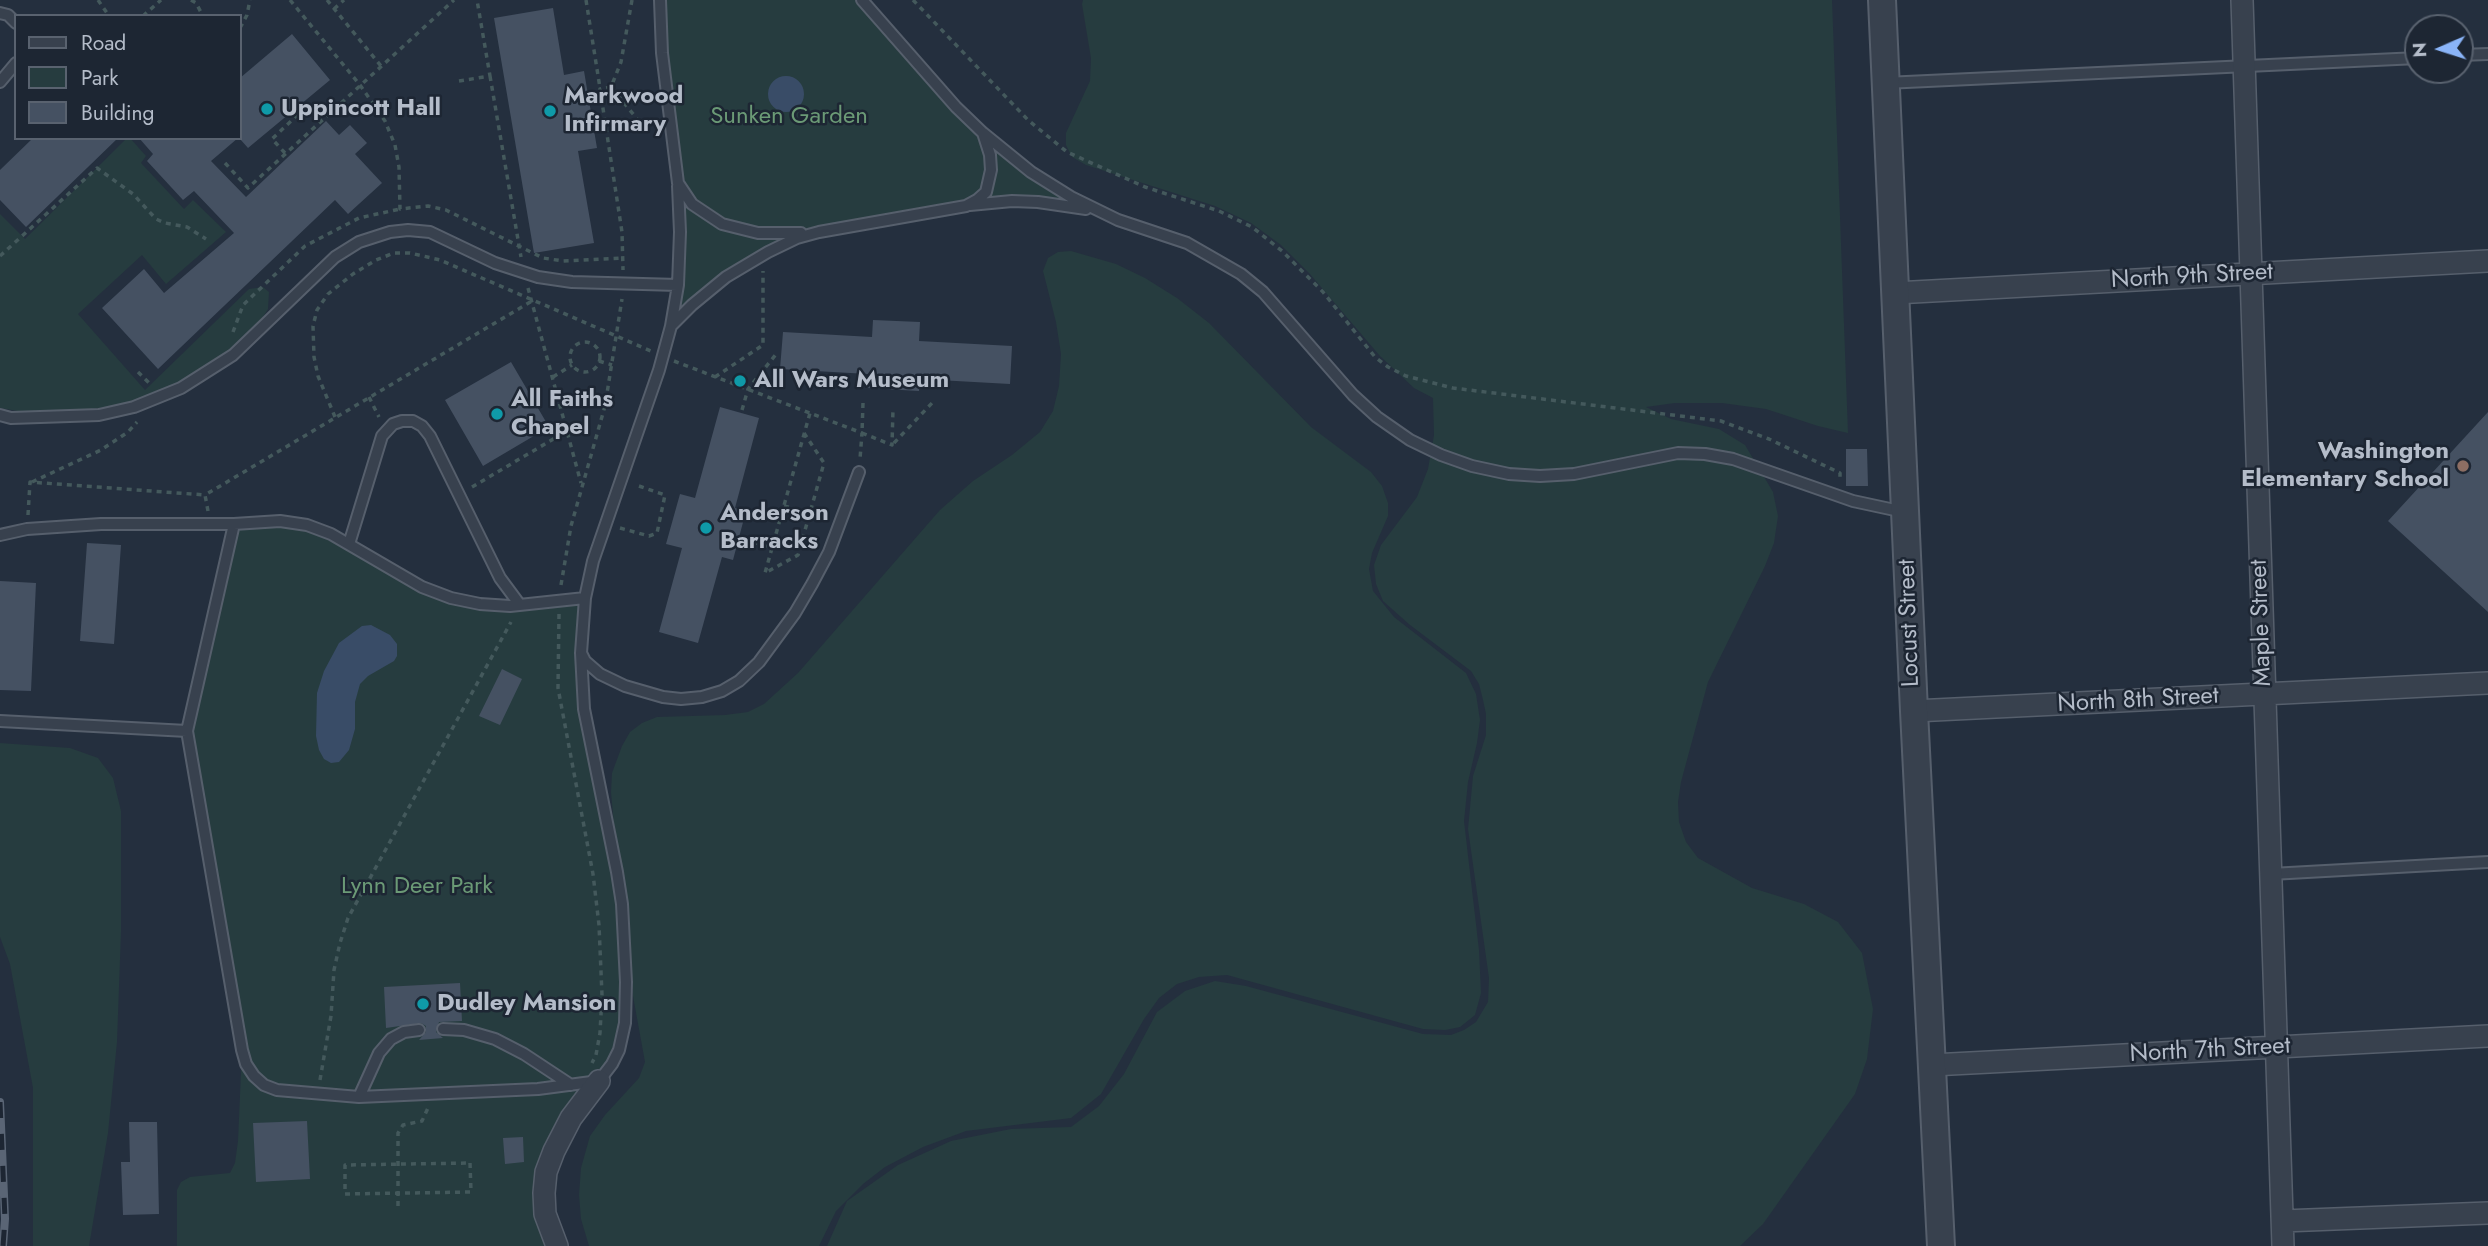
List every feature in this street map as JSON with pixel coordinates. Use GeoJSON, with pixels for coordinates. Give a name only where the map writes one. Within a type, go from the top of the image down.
{"type":"FeatureCollection","features":[{"type":"Feature","properties":{"kind":"street","name":"Locust Street"},"geometry":{"type":"LineString","coordinates":[[1882,0],[1941,1246]]}},
{"type":"Feature","properties":{"kind":"street","name":"Maple Street"},"geometry":{"type":"LineString","coordinates":[[2242,0],[2283,1246]]}},
{"type":"Feature","properties":{"kind":"street","name":"North 9th Street"},"geometry":{"type":"LineString","coordinates":[[1895,293],[2488,261]]}},
{"type":"Feature","properties":{"kind":"street","name":"North 8th Street"},"geometry":{"type":"LineString","coordinates":[[1914,711],[2265,696],[2488,683]]}},
{"type":"Feature","properties":{"kind":"street","name":"North 7th Street"},"geometry":{"type":"LineString","coordinates":[[1932,1065],[2488,1036]]}},
{"type":"Feature","properties":{"kind":"street"},"geometry":{"type":"LineString","coordinates":[[557,1246],[545,1214],[546,1172],[571,1118],[599,1081]]}},
{"type":"Feature","properties":{"kind":"street"},"geometry":{"type":"LineString","coordinates":[[2283,1221],[2488,1213]]}},
{"type":"Feature","properties":{"kind":"lane"},"geometry":{"type":"LineString","coordinates":[[234,524],[187,731],[246,1064],[254,1076],[270,1087],[359,1097],[538,1090],[599,1081],[619,1050],[625,1023],[625,943],[612,841],[584,709],[580,653],[584,598],[593,561],[663,356],[678,285],[678,183],[662,53],[660,0]]}},
{"type":"Feature","properties":{"kind":"lane"},"geometry":{"type":"LineString","coordinates":[[862,0],[983,133],[1031,172],[1071,197],[1118,220]]}},
{"type":"Feature","properties":{"kind":"lane"},"geometry":{"type":"LineString","coordinates":[[1885,83],[2404,59]]}},
{"type":"Feature","properties":{"kind":"lane"},"geometry":{"type":"LineString","coordinates":[[0,82],[14,65]]}},
{"type":"Feature","properties":{"kind":"lane"},"geometry":{"type":"LineString","coordinates":[[966,206],[982,196],[989,185],[990,155],[983,133]]}},
{"type":"Feature","properties":{"kind":"lane"},"geometry":{"type":"LineString","coordinates":[[678,183],[692,204],[722,224],[758,233],[819,232]]}},
{"type":"Feature","properties":{"kind":"lane"},"geometry":{"type":"LineString","coordinates":[[671,326],[692,304],[726,277],[797,238],[966,206],[1013,201],[1074,206],[1187,243],[1241,274],[1263,292],[1353,395],[1377,417],[1410,440],[1441,455],[1472,466],[1509,474],[1540,476],[1573,474],[1678,453],[1705,454],[1732,459],[1841,497],[1905,512]]}},
{"type":"Feature","properties":{"kind":"lane"},"geometry":{"type":"LineString","coordinates":[[4,417],[99,415],[162,397],[190,383],[233,355],[335,257],[359,242],[382,234],[423,231],[495,263],[538,277],[572,282],[678,285]]}},
{"type":"Feature","properties":{"kind":"lane"},"geometry":{"type":"LineString","coordinates":[[349,544],[386,430],[402,421],[413,421],[422,426],[430,436],[499,579],[520,605]]}},
{"type":"Feature","properties":{"kind":"lane"},"geometry":{"type":"LineString","coordinates":[[580,653],[591,668],[600,674],[625,686],[663,697],[702,697],[722,691],[739,681],[759,662],[795,613],[812,584],[829,552],[859,472]]}},
{"type":"Feature","properties":{"kind":"lane"},"geometry":{"type":"LineString","coordinates":[[0,535],[27,529],[101,524],[280,522],[307,525],[331,534],[422,587],[451,598],[480,604],[520,605],[584,598]]}},
{"type":"Feature","properties":{"kind":"lane"},"geometry":{"type":"LineString","coordinates":[[0,721],[187,731]]}},
{"type":"Feature","properties":{"kind":"lane"},"geometry":{"type":"LineString","coordinates":[[2271,874],[2488,862]]}},
{"type":"Feature","properties":{"kind":"lane"},"geometry":{"type":"LineString","coordinates":[[443,1029],[464,1030],[495,1039],[524,1054],[571,1085]]}},
{"type":"Feature","properties":{"kind":"lane"},"geometry":{"type":"LineString","coordinates":[[359,1097],[379,1053],[391,1039],[404,1032],[419,1030]]}},
{"type":"Feature","properties":{"kind":"path"},"geometry":{"type":"LineString","coordinates":[[145,14],[161,0]]}},
{"type":"Feature","properties":{"kind":"path"},"geometry":{"type":"LineString","coordinates":[[191,0],[202,14]]}},
{"type":"Feature","properties":{"kind":"path"},"geometry":{"type":"LineString","coordinates":[[242,24],[250,0]]}},
{"type":"Feature","properties":{"kind":"path"},"geometry":{"type":"LineString","coordinates":[[290,0],[360,85],[385,121],[395,145],[399,167],[400,209]]}},
{"type":"Feature","properties":{"kind":"path"},"geometry":{"type":"LineString","coordinates":[[327,0],[381,66]]}},
{"type":"Feature","properties":{"kind":"path"},"geometry":{"type":"LineString","coordinates":[[334,9],[344,0]]}},
{"type":"Feature","properties":{"kind":"path"},"geometry":{"type":"LineString","coordinates":[[225,163],[247,188],[454,0]]}},
{"type":"Feature","properties":{"kind":"path"},"geometry":{"type":"LineString","coordinates":[[459,81],[490,76],[477,0]]}},
{"type":"Feature","properties":{"kind":"path"},"geometry":{"type":"LineString","coordinates":[[571,1085],[589,1069],[596,1055],[602,995],[599,925],[593,874],[558,688],[559,601],[570,526],[605,406],[617,337],[624,258],[586,0]]}},
{"type":"Feature","properties":{"kind":"path"},"geometry":{"type":"LineString","coordinates":[[611,87],[621,62],[632,0]]}},
{"type":"Feature","properties":{"kind":"path"},"geometry":{"type":"LineString","coordinates":[[913,0],[1028,120],[1067,152],[1145,187],[1219,211],[1252,227],[1282,251],[1322,292],[1375,357],[1388,367],[1406,376],[1453,388],[1721,421],[1769,439],[1840,473],[1841,497]]}},
{"type":"Feature","properties":{"kind":"path"},"geometry":{"type":"LineString","coordinates":[[600,89],[611,87]]}},
{"type":"Feature","properties":{"kind":"path"},"geometry":{"type":"LineString","coordinates":[[611,87],[641,122],[670,120]]}},
{"type":"Feature","properties":{"kind":"path"},"geometry":{"type":"LineString","coordinates":[[285,153],[272,139],[307,106],[322,120]]}},
{"type":"Feature","properties":{"kind":"path"},"geometry":{"type":"LineString","coordinates":[[0,256],[97,168],[133,194],[156,219],[187,226],[206,239]]}},
{"type":"Feature","properties":{"kind":"path"},"geometry":{"type":"LineString","coordinates":[[229,339],[243,305],[305,246],[359,218],[400,209],[428,206],[446,210],[543,258],[563,261],[624,258]]}},
{"type":"Feature","properties":{"kind":"path"},"geometry":{"type":"LineString","coordinates":[[335,417],[318,376],[314,357],[313,326],[317,310],[328,294],[353,274],[394,253],[425,255],[663,356],[892,445]]}},
{"type":"Feature","properties":{"kind":"path"},"geometry":{"type":"LineString","coordinates":[[715,377],[763,345],[762,255]]}},
{"type":"Feature","properties":{"kind":"path"},"geometry":{"type":"LineString","coordinates":[[30,482],[205,495],[532,301]]}},
{"type":"Feature","properties":{"kind":"path"},"geometry":{"type":"LineString","coordinates":[[583,343],[596,348],[599,361],[589,372],[579,371],[570,360],[572,351],[583,343]]}},
{"type":"Feature","properties":{"kind":"path"},"geometry":{"type":"LineString","coordinates":[[743,410],[748,389],[777,353]]}},
{"type":"Feature","properties":{"kind":"path"},"geometry":{"type":"LineString","coordinates":[[599,361],[612,365]]}},
{"type":"Feature","properties":{"kind":"path"},"geometry":{"type":"LineString","coordinates":[[552,377],[572,365]]}},
{"type":"Feature","properties":{"kind":"path"},"geometry":{"type":"LineString","coordinates":[[138,372],[153,387]]}},
{"type":"Feature","properties":{"kind":"path"},"geometry":{"type":"LineString","coordinates":[[30,482],[115,442],[162,397]]}},
{"type":"Feature","properties":{"kind":"path"},"geometry":{"type":"LineString","coordinates":[[369,397],[386,430]]}},
{"type":"Feature","properties":{"kind":"path"},"geometry":{"type":"LineString","coordinates":[[892,445],[933,402]]}},
{"type":"Feature","properties":{"kind":"path"},"geometry":{"type":"LineString","coordinates":[[859,472],[863,403]]}},
{"type":"Feature","properties":{"kind":"path"},"geometry":{"type":"LineString","coordinates":[[892,445],[893,409]]}},
{"type":"Feature","properties":{"kind":"path"},"geometry":{"type":"LineString","coordinates":[[804,433],[824,463],[798,555],[765,573],[804,433],[810,414]]}},
{"type":"Feature","properties":{"kind":"path"},"geometry":{"type":"LineString","coordinates":[[459,495],[567,431]]}},
{"type":"Feature","properties":{"kind":"path"},"geometry":{"type":"LineString","coordinates":[[605,524],[649,536],[657,533],[664,495],[620,481]]}},
{"type":"Feature","properties":{"kind":"path"},"geometry":{"type":"LineString","coordinates":[[27,529],[30,482]]}},
{"type":"Feature","properties":{"kind":"path"},"geometry":{"type":"LineString","coordinates":[[205,495],[211,524]]}},
{"type":"Feature","properties":{"kind":"path"},"geometry":{"type":"LineString","coordinates":[[784,506],[810,513]]}},
{"type":"Feature","properties":{"kind":"path"},"geometry":{"type":"LineString","coordinates":[[743,539],[772,548]]}},
{"type":"Feature","properties":{"kind":"path"},"geometry":{"type":"LineString","coordinates":[[316,1094],[326,1054],[334,970],[348,918],[520,605]]}},
{"type":"Feature","properties":{"kind":"path"},"geometry":{"type":"LineString","coordinates":[[398,1206],[398,1133],[403,1125],[418,1123],[426,1117],[429,1095]]}},
{"type":"Feature","properties":{"kind":"path"},"geometry":{"type":"LineString","coordinates":[[470,1163],[471,1192],[345,1194],[345,1165],[398,1164],[470,1163]]}},
{"type":"Feature","properties":{"kind":"green space","name":"Sunken Garden"},"geometry":{"type":"Polygon","coordinates":[[[660,0],[862,0],[956,107],[1074,206],[1013,201],[819,232],[726,277],[671,326],[680,232],[660,0]]]}},
{"type":"Feature","properties":{"kind":"green space"},"geometry":{"type":"Polygon","coordinates":[[[1083,0],[1832,0],[1848,433],[1766,409],[1722,403],[1675,403],[1646,407],[1671,419],[1719,429],[1745,445],[1773,492],[1778,516],[1774,543],[1765,566],[1708,682],[1678,802],[1679,822],[1686,842],[1698,858],[1752,888],[1804,904],[1838,922],[1862,953],[1873,1009],[1867,1059],[1855,1094],[1763,1224],[1740,1246],[827,1246],[847,1201],[898,1165],[951,1141],[1011,1129],[1071,1127],[1099,1106],[1124,1074],[1157,1012],[1185,991],[1215,981],[1246,986],[1423,1034],[1451,1035],[1464,1030],[1476,1022],[1488,1002],[1489,978],[1468,829],[1473,776],[1486,735],[1486,714],[1479,684],[1471,671],[1383,601],[1376,584],[1374,565],[1381,545],[1417,497],[1428,469],[1434,435],[1433,398],[1414,388],[1380,356],[1309,273],[1281,245],[1251,223],[1215,206],[1086,165],[1072,157],[1066,145],[1066,133],[1090,81],[1091,58],[1083,0]]]}},
{"type":"Feature","properties":{"kind":"green space"},"geometry":{"type":"Polygon","coordinates":[[[125,140],[132,140],[146,156],[141,163],[184,209],[193,200],[226,232],[166,284],[142,255],[78,314],[145,390],[249,289],[263,287],[269,292],[268,309],[258,325],[226,355],[192,377],[154,395],[115,406],[69,412],[30,413],[0,408],[0,214],[25,239],[125,140]]]}},
{"type":"Feature","properties":{"kind":"green space"},"geometry":{"type":"Polygon","coordinates":[[[1071,251],[1116,264],[1177,298],[1209,323],[1311,427],[1371,472],[1382,486],[1388,503],[1388,516],[1372,553],[1369,569],[1373,591],[1394,617],[1466,673],[1476,694],[1480,720],[1468,782],[1464,821],[1479,950],[1481,993],[1475,1015],[1460,1027],[1445,1030],[1423,1029],[1227,975],[1199,977],[1177,984],[1159,998],[1101,1094],[1071,1118],[966,1131],[923,1147],[885,1167],[863,1184],[836,1211],[819,1246],[589,1246],[581,1219],[579,1195],[581,1168],[590,1136],[639,1078],[645,1062],[633,996],[628,922],[611,792],[612,773],[622,746],[630,732],[657,717],[725,715],[748,712],[764,704],[798,673],[940,510],[973,481],[1040,432],[1053,411],[1059,386],[1061,354],[1043,271],[1048,258],[1058,252],[1071,251]]]}},
{"type":"Feature","properties":{"kind":"green space","name":"Lynn Deer Park"},"geometry":{"type":"Polygon","coordinates":[[[234,524],[307,525],[422,587],[480,604],[585,598],[581,653],[625,943],[619,1050],[546,1172],[557,1246],[177,1246],[177,1190],[181,1182],[190,1177],[230,1173],[235,1163],[238,1141],[242,1050],[187,731],[234,524]]]}},
{"type":"Feature","properties":{"kind":"green space"},"geometry":{"type":"Polygon","coordinates":[[[0,743],[70,748],[98,758],[113,778],[121,811],[117,1042],[108,1133],[89,1246],[33,1246],[33,1088],[10,964],[0,937],[0,743]]]}},
{"type":"Feature","properties":{"kind":"water"},"geometry":{"type":"Polygon","coordinates":[[[786,76],[799,81],[804,94],[799,107],[786,112],[773,107],[768,94],[773,81],[786,76]]]}},
{"type":"Feature","properties":{"kind":"water"},"geometry":{"type":"Polygon","coordinates":[[[371,625],[390,635],[397,644],[397,656],[394,661],[368,676],[360,684],[355,702],[355,729],[349,750],[339,762],[331,763],[324,759],[319,750],[316,736],[317,693],[324,671],[339,643],[362,626],[371,625]]]}},
{"type":"Feature","properties":{"kind":"building","name":"Markwood Infirmary"},"geometry":{"type":"Polygon","coordinates":[[[553,8],[564,75],[584,71],[597,148],[578,151],[594,243],[534,253],[494,18],[553,8]]]}},
{"type":"Feature","properties":{"kind":"building","name":"Uppincott Hall"},"geometry":{"type":"Polygon","coordinates":[[[292,34],[330,80],[248,148],[241,140],[242,76],[292,34]]]}},
{"type":"Feature","properties":{"kind":"building"},"geometry":{"type":"Polygon","coordinates":[[[326,121],[339,135],[350,125],[367,143],[355,154],[382,183],[348,214],[335,200],[158,369],[102,308],[144,269],[164,293],[234,233],[194,191],[183,200],[147,161],[153,154],[141,140],[236,140],[211,161],[246,197],[326,121]]]}},
{"type":"Feature","properties":{"kind":"building"},"geometry":{"type":"Polygon","coordinates":[[[31,140],[116,140],[26,227],[0,200],[0,170],[31,140]]]}},
{"type":"Feature","properties":{"kind":"building"},"geometry":{"type":"Polygon","coordinates":[[[873,320],[920,322],[919,341],[1012,346],[1010,384],[920,379],[919,391],[867,388],[868,374],[780,369],[783,332],[872,337],[873,320]]]}},
{"type":"Feature","properties":{"kind":"building","name":"All Faiths Chapel"},"geometry":{"type":"Polygon","coordinates":[[[511,362],[549,427],[483,466],[445,400],[511,362]]]}},
{"type":"Feature","properties":{"kind":"building","name":"Anderson Barracks"},"geometry":{"type":"Polygon","coordinates":[[[720,407],[759,418],[735,508],[746,511],[733,560],[722,557],[698,643],[659,632],[682,548],[666,544],[680,494],[695,498],[720,407]]]}},
{"type":"Feature","properties":{"kind":"building","name":"Washington Elementary School"},"geometry":{"type":"Polygon","coordinates":[[[2488,412],[2488,612],[2388,521],[2488,412]]]}},
{"type":"Feature","properties":{"kind":"building"},"geometry":{"type":"Polygon","coordinates":[[[1846,449],[1867,449],[1868,486],[1846,486],[1846,449]]]}},
{"type":"Feature","properties":{"kind":"building"},"geometry":{"type":"Polygon","coordinates":[[[87,543],[121,545],[114,644],[80,641],[87,543]]]}},
{"type":"Feature","properties":{"kind":"building"},"geometry":{"type":"Polygon","coordinates":[[[0,581],[36,583],[31,691],[0,690],[0,581]]]}},
{"type":"Feature","properties":{"kind":"building"},"geometry":{"type":"Polygon","coordinates":[[[502,669],[522,679],[500,725],[479,716],[502,669]]]}},
{"type":"Feature","properties":{"kind":"building","name":"Dudley Mansion"},"geometry":{"type":"Polygon","coordinates":[[[460,983],[462,1021],[439,1022],[436,1032],[443,1038],[419,1040],[426,1032],[426,1026],[421,1023],[386,1028],[384,987],[460,983]]]}},
{"type":"Feature","properties":{"kind":"building"},"geometry":{"type":"Polygon","coordinates":[[[307,1121],[310,1179],[256,1182],[253,1123],[307,1121]]]}},
{"type":"Feature","properties":{"kind":"building"},"geometry":{"type":"Polygon","coordinates":[[[129,1122],[157,1122],[159,1214],[123,1215],[121,1162],[130,1162],[129,1122]]]}},
{"type":"Feature","properties":{"kind":"building"},"geometry":{"type":"Polygon","coordinates":[[[523,1137],[524,1162],[505,1164],[503,1138],[523,1137]]]}},
{"type":"Feature","properties":{"kind":"railway"},"geometry":{"type":"LineString","coordinates":[[0,1102],[5,1219],[3,1246]]}},
{"type":"Feature","properties":{"kind":"place","name":"Uppincott Hall"},"geometry":{"type":"Point","coordinates":[267,109]}},
{"type":"Feature","properties":{"kind":"place","name":"Markwood Infirmary"},"geometry":{"type":"Point","coordinates":[550,111]}},
{"type":"Feature","properties":{"kind":"place","name":"All Wars Museum"},"geometry":{"type":"Point","coordinates":[740,381]}},
{"type":"Feature","properties":{"kind":"place","name":"All Faiths Chapel"},"geometry":{"type":"Point","coordinates":[497,414]}},
{"type":"Feature","properties":{"kind":"place","name":"Washington Elementary School"},"geometry":{"type":"Point","coordinates":[2463,466]}},
{"type":"Feature","properties":{"kind":"place","name":"Anderson Barracks"},"geometry":{"type":"Point","coordinates":[706,528]}},
{"type":"Feature","properties":{"kind":"place","name":"Dudley Mansion"},"geometry":{"type":"Point","coordinates":[423,1004]}}]}
